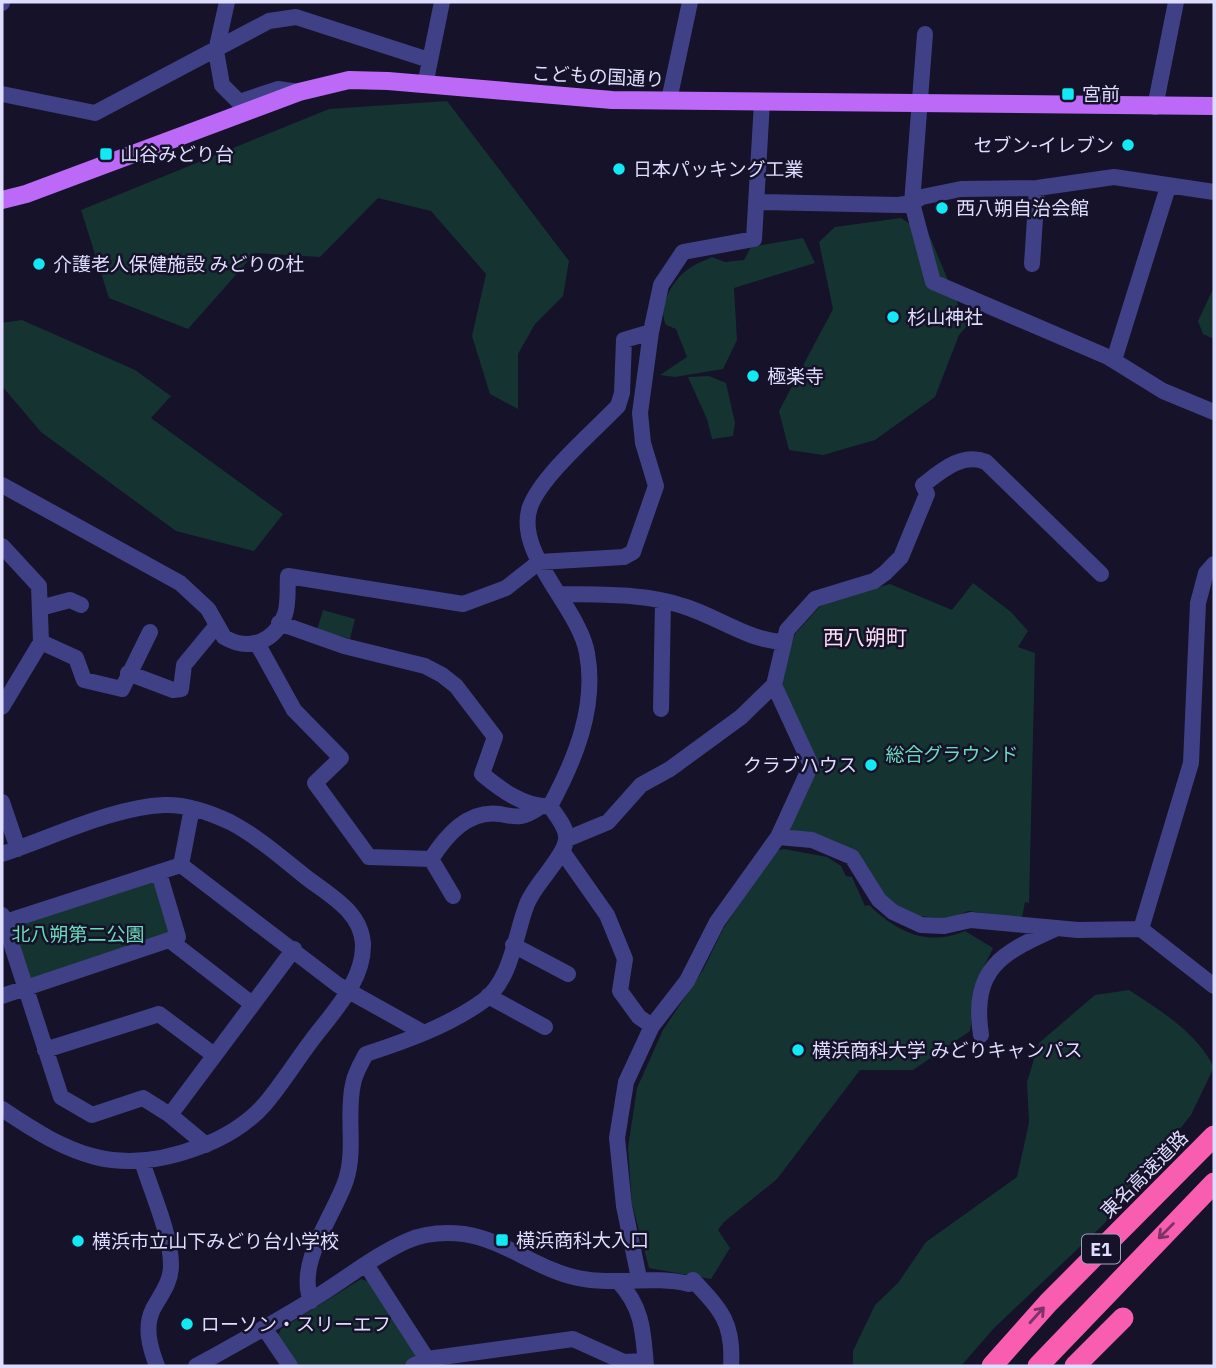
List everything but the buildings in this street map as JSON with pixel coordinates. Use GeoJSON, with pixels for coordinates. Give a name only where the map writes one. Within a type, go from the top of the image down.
{"type":"FeatureCollection","features":[{"type":"Feature","properties":{"kind":"highway","name":"東名高速道路"},"geometry":{"type":"LineString","coordinates":[[992,1366],[1057,1294],[1214,1136]]}},
{"type":"Feature","properties":{"kind":"highway","name":"E1"},"geometry":{"type":"LineString","coordinates":[[1038,1366],[1214,1183]]}},
{"type":"Feature","properties":{"kind":"highway"},"geometry":{"type":"LineString","coordinates":[[1075,1366],[1123,1318]]}},
{"type":"Feature","properties":{"kind":"main road","name":"こどもの国通り"},"geometry":{"type":"LineString","coordinates":[[2,200],[26,194],[299,92],[349,80],[559,96],[668,100],[1214,106]]}},
{"type":"Feature","properties":{"kind":"street"},"geometry":{"type":"LineString","coordinates":[[227,2],[216,51],[222,85],[239,102],[278,89],[299,92]]}},
{"type":"Feature","properties":{"kind":"street"},"geometry":{"type":"LineString","coordinates":[[425,85],[442,2]]}},
{"type":"Feature","properties":{"kind":"street"},"geometry":{"type":"LineString","coordinates":[[668,100],[690,2]]}},
{"type":"Feature","properties":{"kind":"street"},"geometry":{"type":"LineString","coordinates":[[1154,107],[1176,2]]}},
{"type":"Feature","properties":{"kind":"street"},"geometry":{"type":"LineString","coordinates":[[2,94],[95,113],[269,21],[296,17],[429,60]]}},
{"type":"Feature","properties":{"kind":"street"},"geometry":{"type":"LineString","coordinates":[[925,34],[912,203],[933,282],[1114,360],[1163,391],[1214,412]]}},
{"type":"Feature","properties":{"kind":"street"},"geometry":{"type":"LineString","coordinates":[[2,485],[172,577],[208,609],[230,640],[258,645],[275,632],[285,614],[288,576],[463,604],[506,588],[539,562],[624,556],[633,552],[656,486],[643,443],[640,413],[651,332],[661,285],[676,258],[683,253],[754,239],[762,102]]}},
{"type":"Feature","properties":{"kind":"street"},"geometry":{"type":"LineString","coordinates":[[757,202],[898,205],[961,189],[1037,188],[1114,177],[1214,192]]}},
{"type":"Feature","properties":{"kind":"street"},"geometry":{"type":"LineString","coordinates":[[1114,360],[1168,187]]}},
{"type":"Feature","properties":{"kind":"street"},"geometry":{"type":"LineString","coordinates":[[1032,264],[1037,188]]}},
{"type":"Feature","properties":{"kind":"street"},"geometry":{"type":"LineString","coordinates":[[431,859],[450,832],[461,824],[481,816],[498,814],[514,819],[545,807],[579,751],[587,696],[587,654],[579,626],[539,562],[529,534],[528,510],[561,465],[618,406],[622,393],[624,340],[651,332]]}},
{"type":"Feature","properties":{"kind":"street"},"geometry":{"type":"LineString","coordinates":[[311,1300],[306,1287],[321,1229],[341,1194],[348,1174],[355,1078],[366,1054],[424,1033],[488,996],[504,975],[536,885],[564,845],[608,822],[641,785],[670,769],[741,717],[774,685],[787,630],[815,599],[874,581],[901,557],[920,505],[927,494],[923,485],[948,466],[964,460],[977,458],[986,462],[1101,574]]}},
{"type":"Feature","properties":{"kind":"street"},"geometry":{"type":"LineString","coordinates":[[2,546],[39,586],[41,642],[2,707]]}},
{"type":"Feature","properties":{"kind":"street"},"geometry":{"type":"LineString","coordinates":[[1142,929],[1191,763],[1198,603],[1206,573],[1214,564]]}},
{"type":"Feature","properties":{"kind":"street"},"geometry":{"type":"LineString","coordinates":[[560,594],[634,596],[663,602],[705,614],[747,636],[784,642]]}},
{"type":"Feature","properties":{"kind":"street"},"geometry":{"type":"LineString","coordinates":[[40,608],[70,600],[81,605]]}},
{"type":"Feature","properties":{"kind":"street"},"geometry":{"type":"LineString","coordinates":[[662,709],[663,602]]}},
{"type":"Feature","properties":{"kind":"street"},"geometry":{"type":"LineString","coordinates":[[279,623],[344,646],[425,666],[442,675],[493,731],[495,737],[482,774],[500,790],[545,807],[564,827],[564,845],[607,915],[625,959],[620,991],[639,1017],[652,1026]]}},
{"type":"Feature","properties":{"kind":"street"},"geometry":{"type":"LineString","coordinates":[[128,673],[173,690],[181,689],[184,664],[217,625]]}},
{"type":"Feature","properties":{"kind":"street"},"geometry":{"type":"LineString","coordinates":[[41,642],[76,658],[84,680],[121,689],[150,632]]}},
{"type":"Feature","properties":{"kind":"street"},"geometry":{"type":"LineString","coordinates":[[258,645],[294,710],[341,758],[315,783],[369,857],[431,859]]}},
{"type":"Feature","properties":{"kind":"street"},"geometry":{"type":"LineString","coordinates":[[639,1278],[624,1206],[617,1138],[626,1082],[652,1026],[687,981],[717,922],[778,837],[811,765],[774,685]]}},
{"type":"Feature","properties":{"kind":"street"},"geometry":{"type":"LineString","coordinates":[[2,802],[18,849]]}},
{"type":"Feature","properties":{"kind":"street"},"geometry":{"type":"LineString","coordinates":[[2,854],[139,809],[164,805],[192,808],[231,822],[284,860],[357,919],[363,958],[349,991],[263,1106],[228,1135],[206,1145],[158,1161],[117,1161],[88,1156],[46,1139],[2,1109]]}},
{"type":"Feature","properties":{"kind":"street"},"geometry":{"type":"LineString","coordinates":[[181,864],[192,808]]}},
{"type":"Feature","properties":{"kind":"street"},"geometry":{"type":"LineString","coordinates":[[778,837],[812,840],[852,857],[879,900],[893,912],[921,925],[944,926],[971,920],[1056,928],[1142,929],[1214,986]]}},
{"type":"Feature","properties":{"kind":"street"},"geometry":{"type":"LineString","coordinates":[[431,859],[453,896]]}},
{"type":"Feature","properties":{"kind":"street"},"geometry":{"type":"LineString","coordinates":[[181,864],[159,873],[3,918],[61,1097],[92,1115],[143,1098],[170,1115],[206,1145]]}},
{"type":"Feature","properties":{"kind":"street"},"geometry":{"type":"LineString","coordinates":[[181,864],[349,991],[424,1033]]}},
{"type":"Feature","properties":{"kind":"street"},"geometry":{"type":"LineString","coordinates":[[2,996],[172,942],[178,937],[159,873]]}},
{"type":"Feature","properties":{"kind":"street"},"geometry":{"type":"LineString","coordinates":[[981,1035],[978,1016],[988,973],[1004,954],[1056,928]]}},
{"type":"Feature","properties":{"kind":"street"},"geometry":{"type":"LineString","coordinates":[[172,942],[252,1004]]}},
{"type":"Feature","properties":{"kind":"street"},"geometry":{"type":"LineString","coordinates":[[513,945],[568,974]]}},
{"type":"Feature","properties":{"kind":"street"},"geometry":{"type":"LineString","coordinates":[[170,1115],[294,949]]}},
{"type":"Feature","properties":{"kind":"street"},"geometry":{"type":"LineString","coordinates":[[488,996],[545,1027]]}},
{"type":"Feature","properties":{"kind":"street"},"geometry":{"type":"LineString","coordinates":[[45,1050],[159,1014],[214,1055]]}},
{"type":"Feature","properties":{"kind":"street"},"geometry":{"type":"LineString","coordinates":[[142,1161],[170,1251],[171,1267],[166,1292],[152,1311],[149,1330],[149,1346],[157,1366]]}},
{"type":"Feature","properties":{"kind":"street"},"geometry":{"type":"LineString","coordinates":[[196,1366],[265,1329],[408,1241],[435,1233],[466,1235],[496,1243],[531,1262],[576,1278],[618,1281],[639,1278],[667,1279],[689,1284],[693,1280],[721,1309],[730,1327],[732,1366]]}},
{"type":"Feature","properties":{"kind":"street"},"geometry":{"type":"LineString","coordinates":[[367,1266],[423,1364],[573,1339],[624,1362],[646,1364],[640,1314],[633,1297],[618,1281]]}},
{"type":"Feature","properties":{"kind":"street"},"geometry":{"type":"LineString","coordinates":[[265,1329],[290,1366]]}},
{"type":"Feature","properties":{"kind":"green space"},"geometry":{"type":"Polygon","coordinates":[[[447,101],[569,261],[563,296],[535,324],[518,354],[518,409],[490,394],[472,336],[486,274],[431,211],[378,198],[320,257],[255,253],[188,329],[109,298],[81,210],[329,109],[447,101]]]}},
{"type":"Feature","properties":{"kind":"green space"},"geometry":{"type":"Polygon","coordinates":[[[901,218],[930,237],[967,326],[959,335],[935,397],[875,440],[823,455],[789,450],[779,411],[833,309],[819,242],[835,227],[901,218]]]}},
{"type":"Feature","properties":{"kind":"green space"},"geometry":{"type":"Polygon","coordinates":[[[803,238],[815,263],[734,288],[737,340],[723,369],[675,377],[660,375],[687,357],[676,329],[666,325],[663,311],[667,295],[681,275],[712,257],[725,262],[744,260],[751,247],[803,238]]]}},
{"type":"Feature","properties":{"kind":"green space"},"geometry":{"type":"Polygon","coordinates":[[[1214,287],[1214,339],[1203,334],[1198,321],[1214,287]]]}},
{"type":"Feature","properties":{"kind":"green space"},"geometry":{"type":"Polygon","coordinates":[[[22,320],[135,370],[171,396],[151,418],[283,514],[254,551],[176,531],[41,432],[2,386],[2,323],[22,320]]]}},
{"type":"Feature","properties":{"kind":"green space"},"geometry":{"type":"Polygon","coordinates":[[[709,376],[726,383],[735,423],[733,436],[712,439],[707,419],[688,377],[709,376]]]}},
{"type":"Feature","properties":{"kind":"green space","name":"総合グラウンド"},"geometry":{"type":"Polygon","coordinates":[[[973,583],[1011,612],[1028,631],[1018,647],[1035,653],[1029,903],[1025,902],[1022,918],[968,911],[950,919],[909,915],[882,894],[867,866],[856,853],[832,840],[792,831],[786,821],[811,761],[779,680],[795,634],[823,603],[890,584],[952,610],[973,583]]]}},
{"type":"Feature","properties":{"kind":"green space"},"geometry":{"type":"Polygon","coordinates":[[[323,610],[355,619],[350,639],[317,630],[323,610]]]}},
{"type":"Feature","properties":{"kind":"green space","name":"横浜商科大学 みどりキャンパス"},"geometry":{"type":"Polygon","coordinates":[[[784,849],[827,857],[841,866],[846,876],[852,877],[865,906],[869,905],[890,923],[902,929],[925,937],[951,936],[965,931],[993,948],[978,979],[970,1031],[913,1070],[860,1070],[777,1179],[724,1222],[718,1230],[730,1248],[711,1279],[649,1268],[632,1204],[628,1148],[637,1088],[663,1030],[703,970],[723,929],[775,851],[784,849]]]}},
{"type":"Feature","properties":{"kind":"green space","name":"北八朔第二公園"},"geometry":{"type":"Polygon","coordinates":[[[153,880],[173,936],[28,981],[11,924],[153,880]]]}},
{"type":"Feature","properties":{"kind":"green space"},"geometry":{"type":"Polygon","coordinates":[[[1129,990],[1187,1033],[1214,1067],[1191,1115],[1104,1224],[994,1328],[961,1366],[853,1366],[853,1351],[875,1305],[898,1283],[926,1242],[1017,1177],[1029,1123],[1027,1082],[1039,1043],[1095,995],[1129,990]]]}},
{"type":"Feature","properties":{"kind":"green space"},"geometry":{"type":"Polygon","coordinates":[[[361,1279],[370,1282],[416,1351],[414,1358],[402,1366],[299,1366],[278,1335],[281,1329],[361,1279]]]}},
{"type":"Feature","properties":{"kind":"place","name":"宮前"},"geometry":{"type":"Point","coordinates":[1068,94]}},
{"type":"Feature","properties":{"kind":"place","name":"セブン-イレブン"},"geometry":{"type":"Point","coordinates":[1128,145]}},
{"type":"Feature","properties":{"kind":"place","name":"山谷みどり台"},"geometry":{"type":"Point","coordinates":[106,154]}},
{"type":"Feature","properties":{"kind":"place","name":"日本パッキング工業"},"geometry":{"type":"Point","coordinates":[619,169]}},
{"type":"Feature","properties":{"kind":"place","name":"西八朔自治会館"},"geometry":{"type":"Point","coordinates":[942,208]}},
{"type":"Feature","properties":{"kind":"place","name":"介護老人保健施設 みどりの杜"},"geometry":{"type":"Point","coordinates":[39,264]}},
{"type":"Feature","properties":{"kind":"place","name":"杉山神社"},"geometry":{"type":"Point","coordinates":[893,317]}},
{"type":"Feature","properties":{"kind":"place","name":"極楽寺"},"geometry":{"type":"Point","coordinates":[753,376]}},
{"type":"Feature","properties":{"kind":"place","name":"クラブハウス"},"geometry":{"type":"Point","coordinates":[871,765]}},
{"type":"Feature","properties":{"kind":"place","name":"横浜商科大学 みどりキャンパス"},"geometry":{"type":"Point","coordinates":[798,1050]}},
{"type":"Feature","properties":{"kind":"place","name":"横浜商科大入口"},"geometry":{"type":"Point","coordinates":[502,1240]}},
{"type":"Feature","properties":{"kind":"place","name":"横浜市立山下みどり台小学校"},"geometry":{"type":"Point","coordinates":[78,1241]}},
{"type":"Feature","properties":{"kind":"place","name":"ローソン・スリーエフ"},"geometry":{"type":"Point","coordinates":[187,1324]}},
{"type":"Feature","properties":{"kind":"district","name":"西八朔町"},"geometry":{"type":"Point","coordinates":[865,637]}}]}
